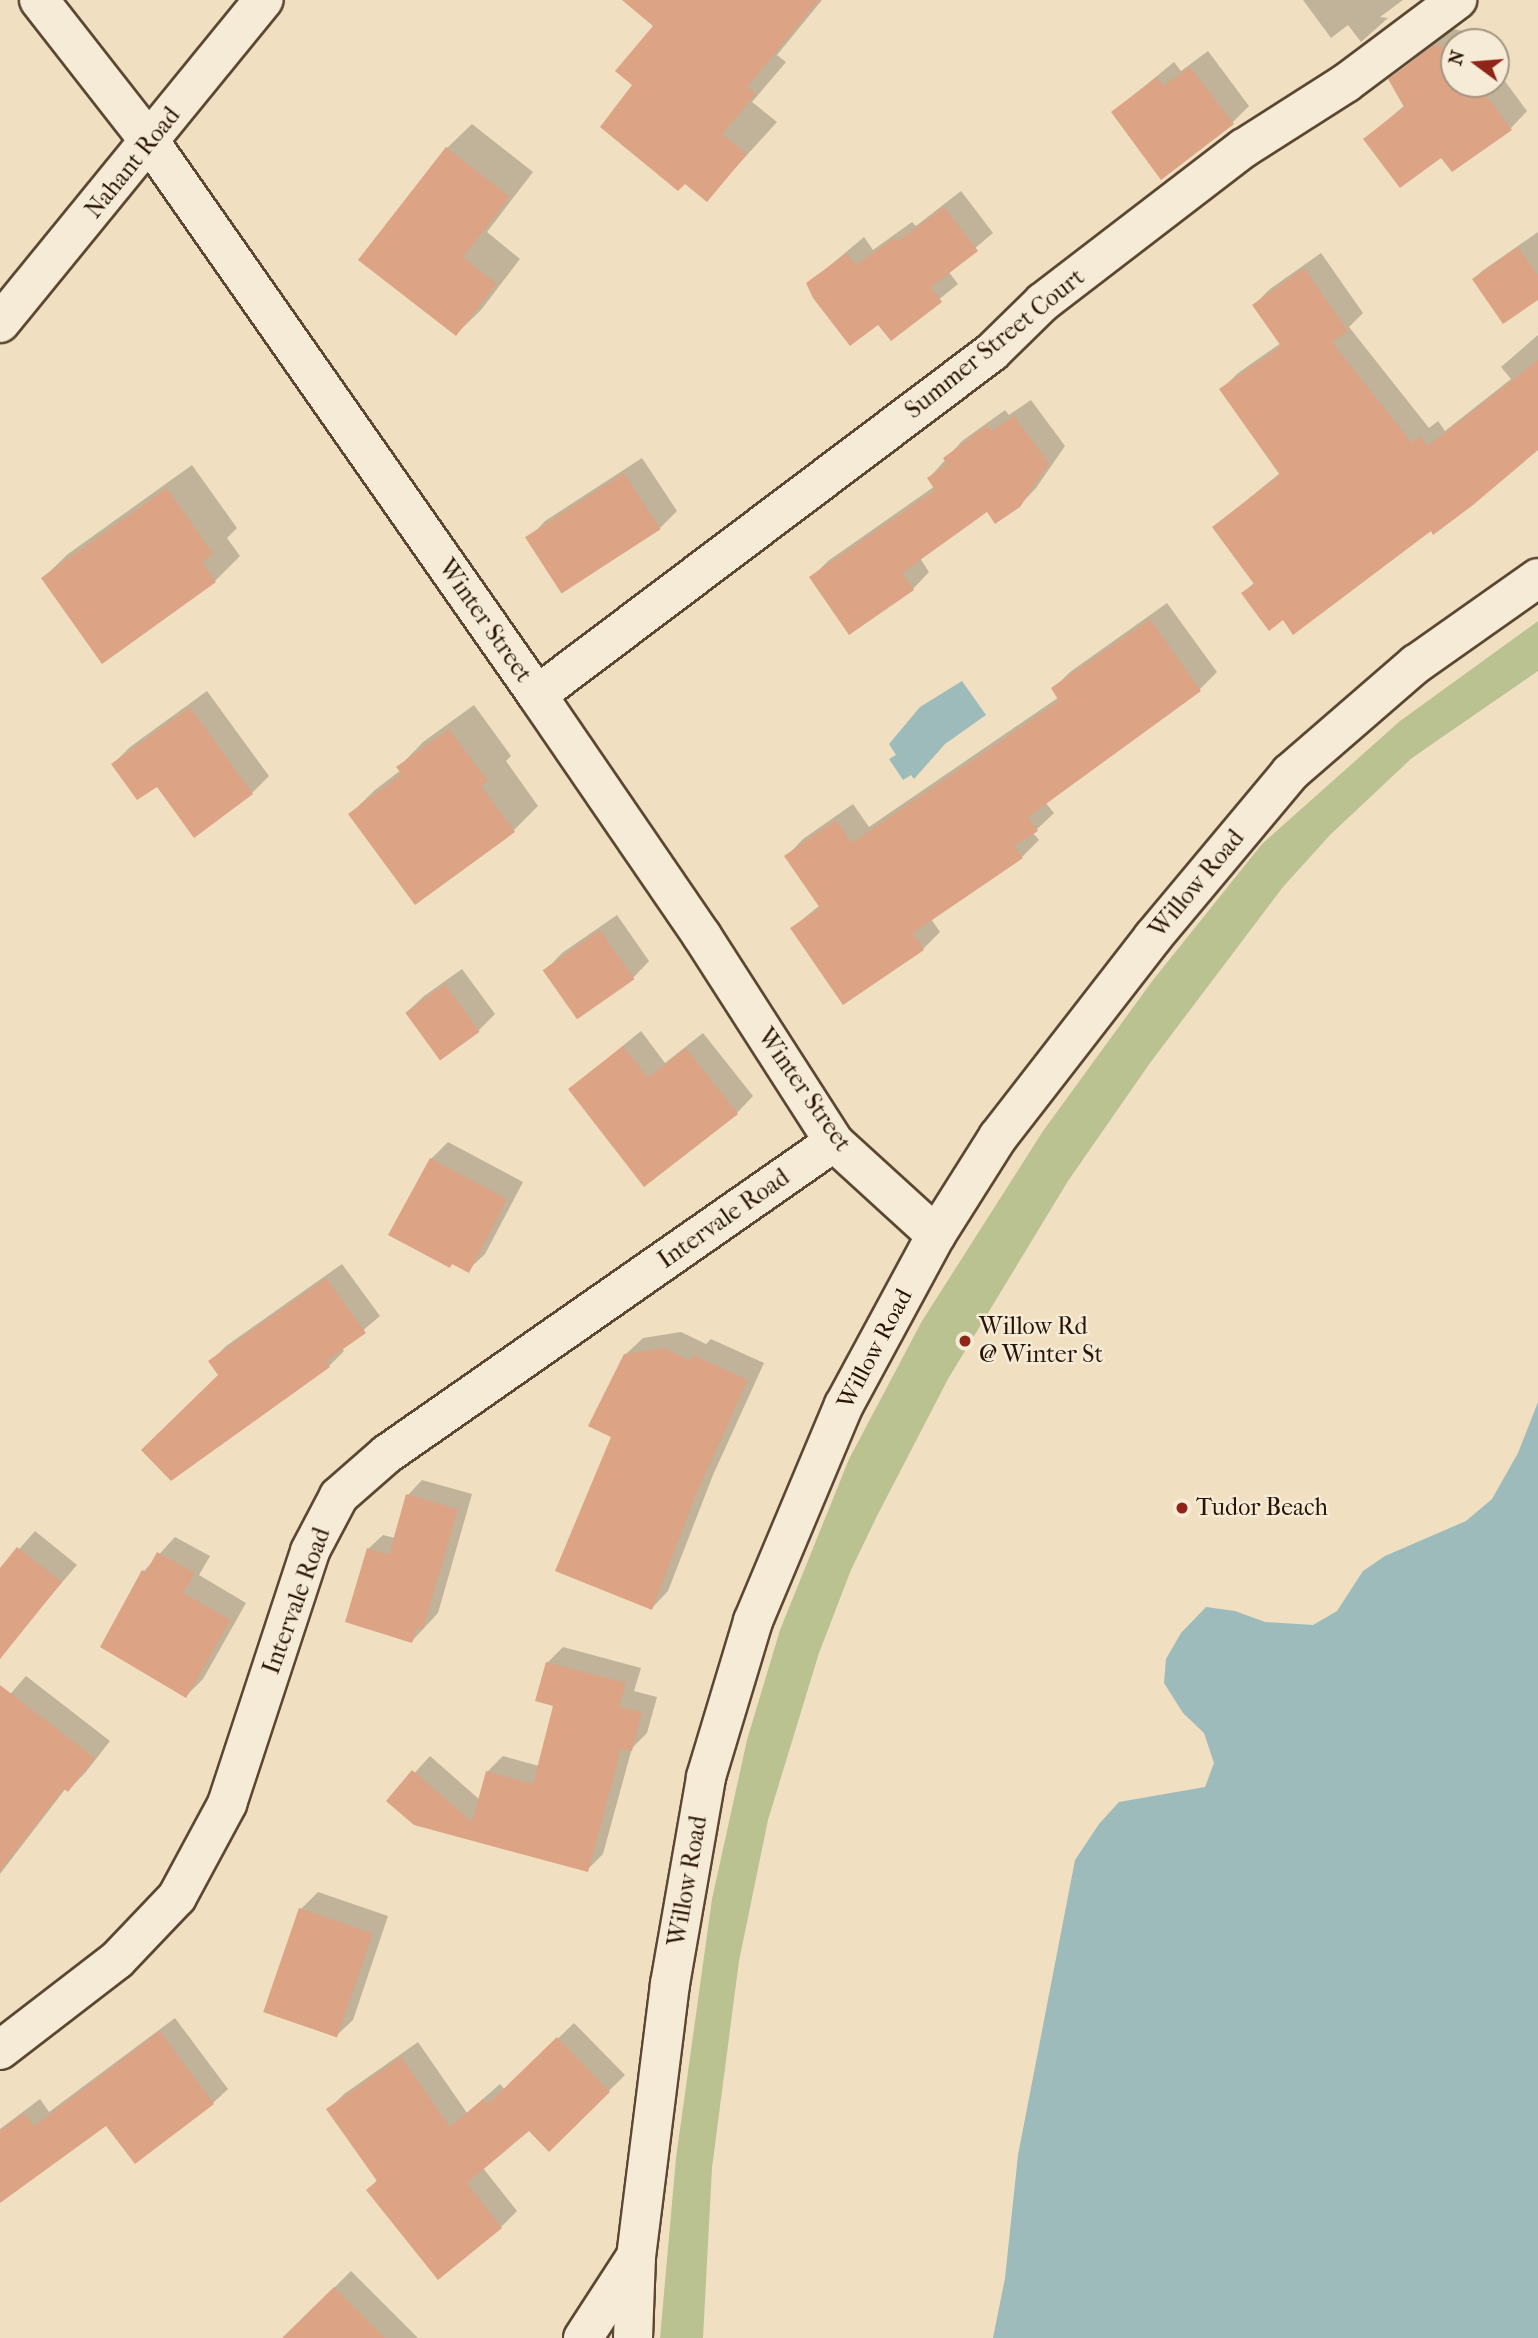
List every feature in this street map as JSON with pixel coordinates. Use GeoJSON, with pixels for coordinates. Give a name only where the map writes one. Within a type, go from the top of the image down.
{"type":"FeatureCollection","features":[{"type":"Feature","properties":{"kind":"street","name":"Winter Street"},"geometry":{"type":"LineString","coordinates":[[38,0],[150,142],[537,695],[702,936],[834,1142],[936,1235]]}},
{"type":"Feature","properties":{"kind":"street","name":"Nahant Road"},"geometry":{"type":"LineString","coordinates":[[0,323],[263,0]]}},
{"type":"Feature","properties":{"kind":"street","name":"Summer Street Court"},"geometry":{"type":"LineString","coordinates":[[537,695],[992,352],[1043,302],[1244,148],[1346,83],[1457,0]]}},
{"type":"Feature","properties":{"kind":"street","name":"Willow Road"},"geometry":{"type":"LineString","coordinates":[[633,2338],[636,2257],[670,1984],[706,1777],[753,1621],[833,1431],[936,1235],[998,1137],[1153,937],[1290,773],[1416,664],[1538,578]]}},
{"type":"Feature","properties":{"kind":"street","name":"Intervale Road"},"geometry":{"type":"LineString","coordinates":[[0,2050],[117,1960],[177,1896],[227,1804],[310,1551],[339,1496],[387,1454],[834,1142]]}},
{"type":"Feature","properties":{"kind":"street"},"geometry":{"type":"LineString","coordinates":[[583,2338],[636,2257]]}},
{"type":"Feature","properties":{"kind":"green space"},"geometry":{"type":"Polygon","coordinates":[[[1538,621],[1538,671],[1412,758],[1330,835],[1283,887],[1150,1063],[1068,1181],[948,1379],[877,1516],[851,1570],[819,1653],[768,1820],[739,1961],[712,2168],[703,2338],[660,2338],[676,2158],[712,1899],[747,1740],[780,1630],[849,1459],[922,1321],[1043,1131],[1153,980],[1262,844],[1400,721],[1538,621]]]}},
{"type":"Feature","properties":{"kind":"water"},"geometry":{"type":"Polygon","coordinates":[[[962,681],[986,715],[945,744],[914,779],[911,775],[903,780],[889,759],[896,755],[889,744],[920,707],[962,681]]]}},
{"type":"Feature","properties":{"kind":"water"},"geometry":{"type":"Polygon","coordinates":[[[1538,1402],[1538,2338],[993,2338],[1005,2278],[1018,2155],[1075,1860],[1099,1824],[1119,1802],[1205,1787],[1214,1763],[1204,1733],[1183,1713],[1164,1683],[1166,1659],[1181,1633],[1206,1607],[1235,1611],[1265,1622],[1313,1625],[1337,1611],[1363,1571],[1385,1556],[1466,1521],[1492,1499],[1518,1453],[1538,1402]]]}},
{"type":"Feature","properties":{"kind":"building"},"geometry":{"type":"Polygon","coordinates":[[[622,0],[819,0],[747,87],[756,94],[722,134],[747,154],[707,202],[685,184],[678,191],[600,127],[632,85],[615,71],[653,26],[622,0]]]}},
{"type":"Feature","properties":{"kind":"building"},"geometry":{"type":"Polygon","coordinates":[[[1434,45],[1440,46],[1440,98],[1488,98],[1512,130],[1452,172],[1441,158],[1400,188],[1363,139],[1404,107],[1388,79],[1434,45]]]}},
{"type":"Feature","properties":{"kind":"building"},"geometry":{"type":"Polygon","coordinates":[[[1190,67],[1234,124],[1161,180],[1111,112],[1157,77],[1163,86],[1190,67]]]}},
{"type":"Feature","properties":{"kind":"building"},"geometry":{"type":"Polygon","coordinates":[[[446,147],[510,197],[463,257],[497,284],[456,336],[358,260],[446,147]]]}},
{"type":"Feature","properties":{"kind":"building"},"geometry":{"type":"Polygon","coordinates":[[[944,207],[978,251],[931,287],[942,302],[891,341],[878,325],[850,346],[813,298],[806,283],[847,253],[856,265],[894,238],[898,241],[944,207]]]}},
{"type":"Feature","properties":{"kind":"building"},"geometry":{"type":"Polygon","coordinates":[[[1518,247],[1538,275],[1538,300],[1503,324],[1472,279],[1518,247]]]}},
{"type":"Feature","properties":{"kind":"building"},"geometry":{"type":"Polygon","coordinates":[[[1304,268],[1348,331],[1332,342],[1412,443],[1420,436],[1428,446],[1538,360],[1538,450],[1473,505],[1433,535],[1431,531],[1293,635],[1283,620],[1269,631],[1241,593],[1254,584],[1212,527],[1280,475],[1219,389],[1281,346],[1252,305],[1304,268]]]}},
{"type":"Feature","properties":{"kind":"building"},"geometry":{"type":"Polygon","coordinates":[[[1014,416],[1049,463],[1020,507],[995,524],[987,512],[902,573],[914,590],[849,635],[809,577],[935,490],[927,478],[947,464],[943,458],[988,425],[992,431],[1014,416]]]}},
{"type":"Feature","properties":{"kind":"building"},"geometry":{"type":"Polygon","coordinates":[[[624,473],[660,529],[562,593],[525,537],[624,473]]]}},
{"type":"Feature","properties":{"kind":"building"},"geometry":{"type":"Polygon","coordinates":[[[167,488],[213,554],[202,562],[216,582],[102,664],[41,578],[167,488]]]}},
{"type":"Feature","properties":{"kind":"building"},"geometry":{"type":"Polygon","coordinates":[[[1150,619],[1201,691],[1028,817],[1038,831],[1014,846],[1023,858],[913,933],[924,950],[843,1005],[790,928],[820,908],[784,856],[836,820],[852,843],[1059,701],[1051,688],[1150,619]]]}},
{"type":"Feature","properties":{"kind":"building"},"geometry":{"type":"Polygon","coordinates":[[[190,707],[253,794],[194,838],[157,787],[137,800],[111,764],[190,707]]]}},
{"type":"Feature","properties":{"kind":"building"},"geometry":{"type":"Polygon","coordinates":[[[449,729],[488,781],[481,786],[515,832],[415,905],[348,814],[402,774],[396,767],[449,729]]]}},
{"type":"Feature","properties":{"kind":"building"},"geometry":{"type":"Polygon","coordinates":[[[600,930],[634,979],[577,1019],[543,970],[600,930]]]}},
{"type":"Feature","properties":{"kind":"building"},"geometry":{"type":"Polygon","coordinates":[[[445,984],[480,1032],[440,1061],[405,1013],[445,984]]]}},
{"type":"Feature","properties":{"kind":"building"},"geometry":{"type":"Polygon","coordinates":[[[623,1046],[648,1078],[686,1048],[738,1114],[644,1187],[568,1089],[623,1046]]]}},
{"type":"Feature","properties":{"kind":"building"},"geometry":{"type":"Polygon","coordinates":[[[430,1158],[507,1199],[469,1273],[452,1264],[450,1268],[388,1235],[430,1158]]]}},
{"type":"Feature","properties":{"kind":"building"},"geometry":{"type":"Polygon","coordinates":[[[326,1278],[366,1333],[326,1361],[330,1367],[171,1481],[141,1450],[218,1375],[208,1361],[326,1278]]]}},
{"type":"Feature","properties":{"kind":"building"},"geometry":{"type":"Polygon","coordinates":[[[664,1348],[690,1361],[693,1355],[748,1380],[696,1494],[652,1610],[555,1571],[611,1437],[588,1426],[624,1354],[664,1348]]]}},
{"type":"Feature","properties":{"kind":"building"},"geometry":{"type":"Polygon","coordinates":[[[406,1494],[458,1509],[423,1629],[417,1628],[412,1643],[345,1622],[367,1548],[389,1555],[406,1494]]]}},
{"type":"Feature","properties":{"kind":"building"},"geometry":{"type":"Polygon","coordinates":[[[17,1547],[62,1582],[0,1659],[0,1568],[17,1547]]]}},
{"type":"Feature","properties":{"kind":"building"},"geometry":{"type":"Polygon","coordinates":[[[157,1552],[195,1573],[183,1593],[231,1620],[186,1698],[100,1647],[142,1570],[146,1572],[157,1552]]]}},
{"type":"Feature","properties":{"kind":"building"},"geometry":{"type":"Polygon","coordinates":[[[546,1662],[626,1683],[619,1707],[642,1712],[632,1751],[621,1749],[588,1872],[414,1825],[386,1801],[412,1770],[472,1822],[486,1771],[533,1784],[553,1706],[535,1701],[546,1662]]]}},
{"type":"Feature","properties":{"kind":"building"},"geometry":{"type":"Polygon","coordinates":[[[0,1685],[95,1758],[68,1792],[64,1789],[0,1871],[0,1685]]]}},
{"type":"Feature","properties":{"kind":"building"},"geometry":{"type":"Polygon","coordinates":[[[299,1908],[373,1933],[337,2037],[263,2012],[299,1908]]]}},
{"type":"Feature","properties":{"kind":"building"},"geometry":{"type":"Polygon","coordinates":[[[160,2031],[214,2104],[135,2164],[106,2126],[0,2203],[0,2131],[24,2113],[34,2126],[160,2031]]]}},
{"type":"Feature","properties":{"kind":"building"},"geometry":{"type":"Polygon","coordinates":[[[557,2037],[610,2092],[549,2152],[529,2131],[467,2183],[502,2228],[438,2280],[366,2190],[377,2181],[326,2109],[401,2057],[450,2127],[483,2099],[488,2104],[557,2037]]]}},
{"type":"Feature","properties":{"kind":"building"},"geometry":{"type":"Polygon","coordinates":[[[334,2287],[385,2338],[282,2338],[334,2287]]]}},
{"type":"Feature","properties":{"kind":"place","name":"Willow Rd @ Winter St"},"geometry":{"type":"Point","coordinates":[965,1341]}},
{"type":"Feature","properties":{"kind":"place","name":"Tudor Beach"},"geometry":{"type":"Point","coordinates":[1182,1508]}}]}
